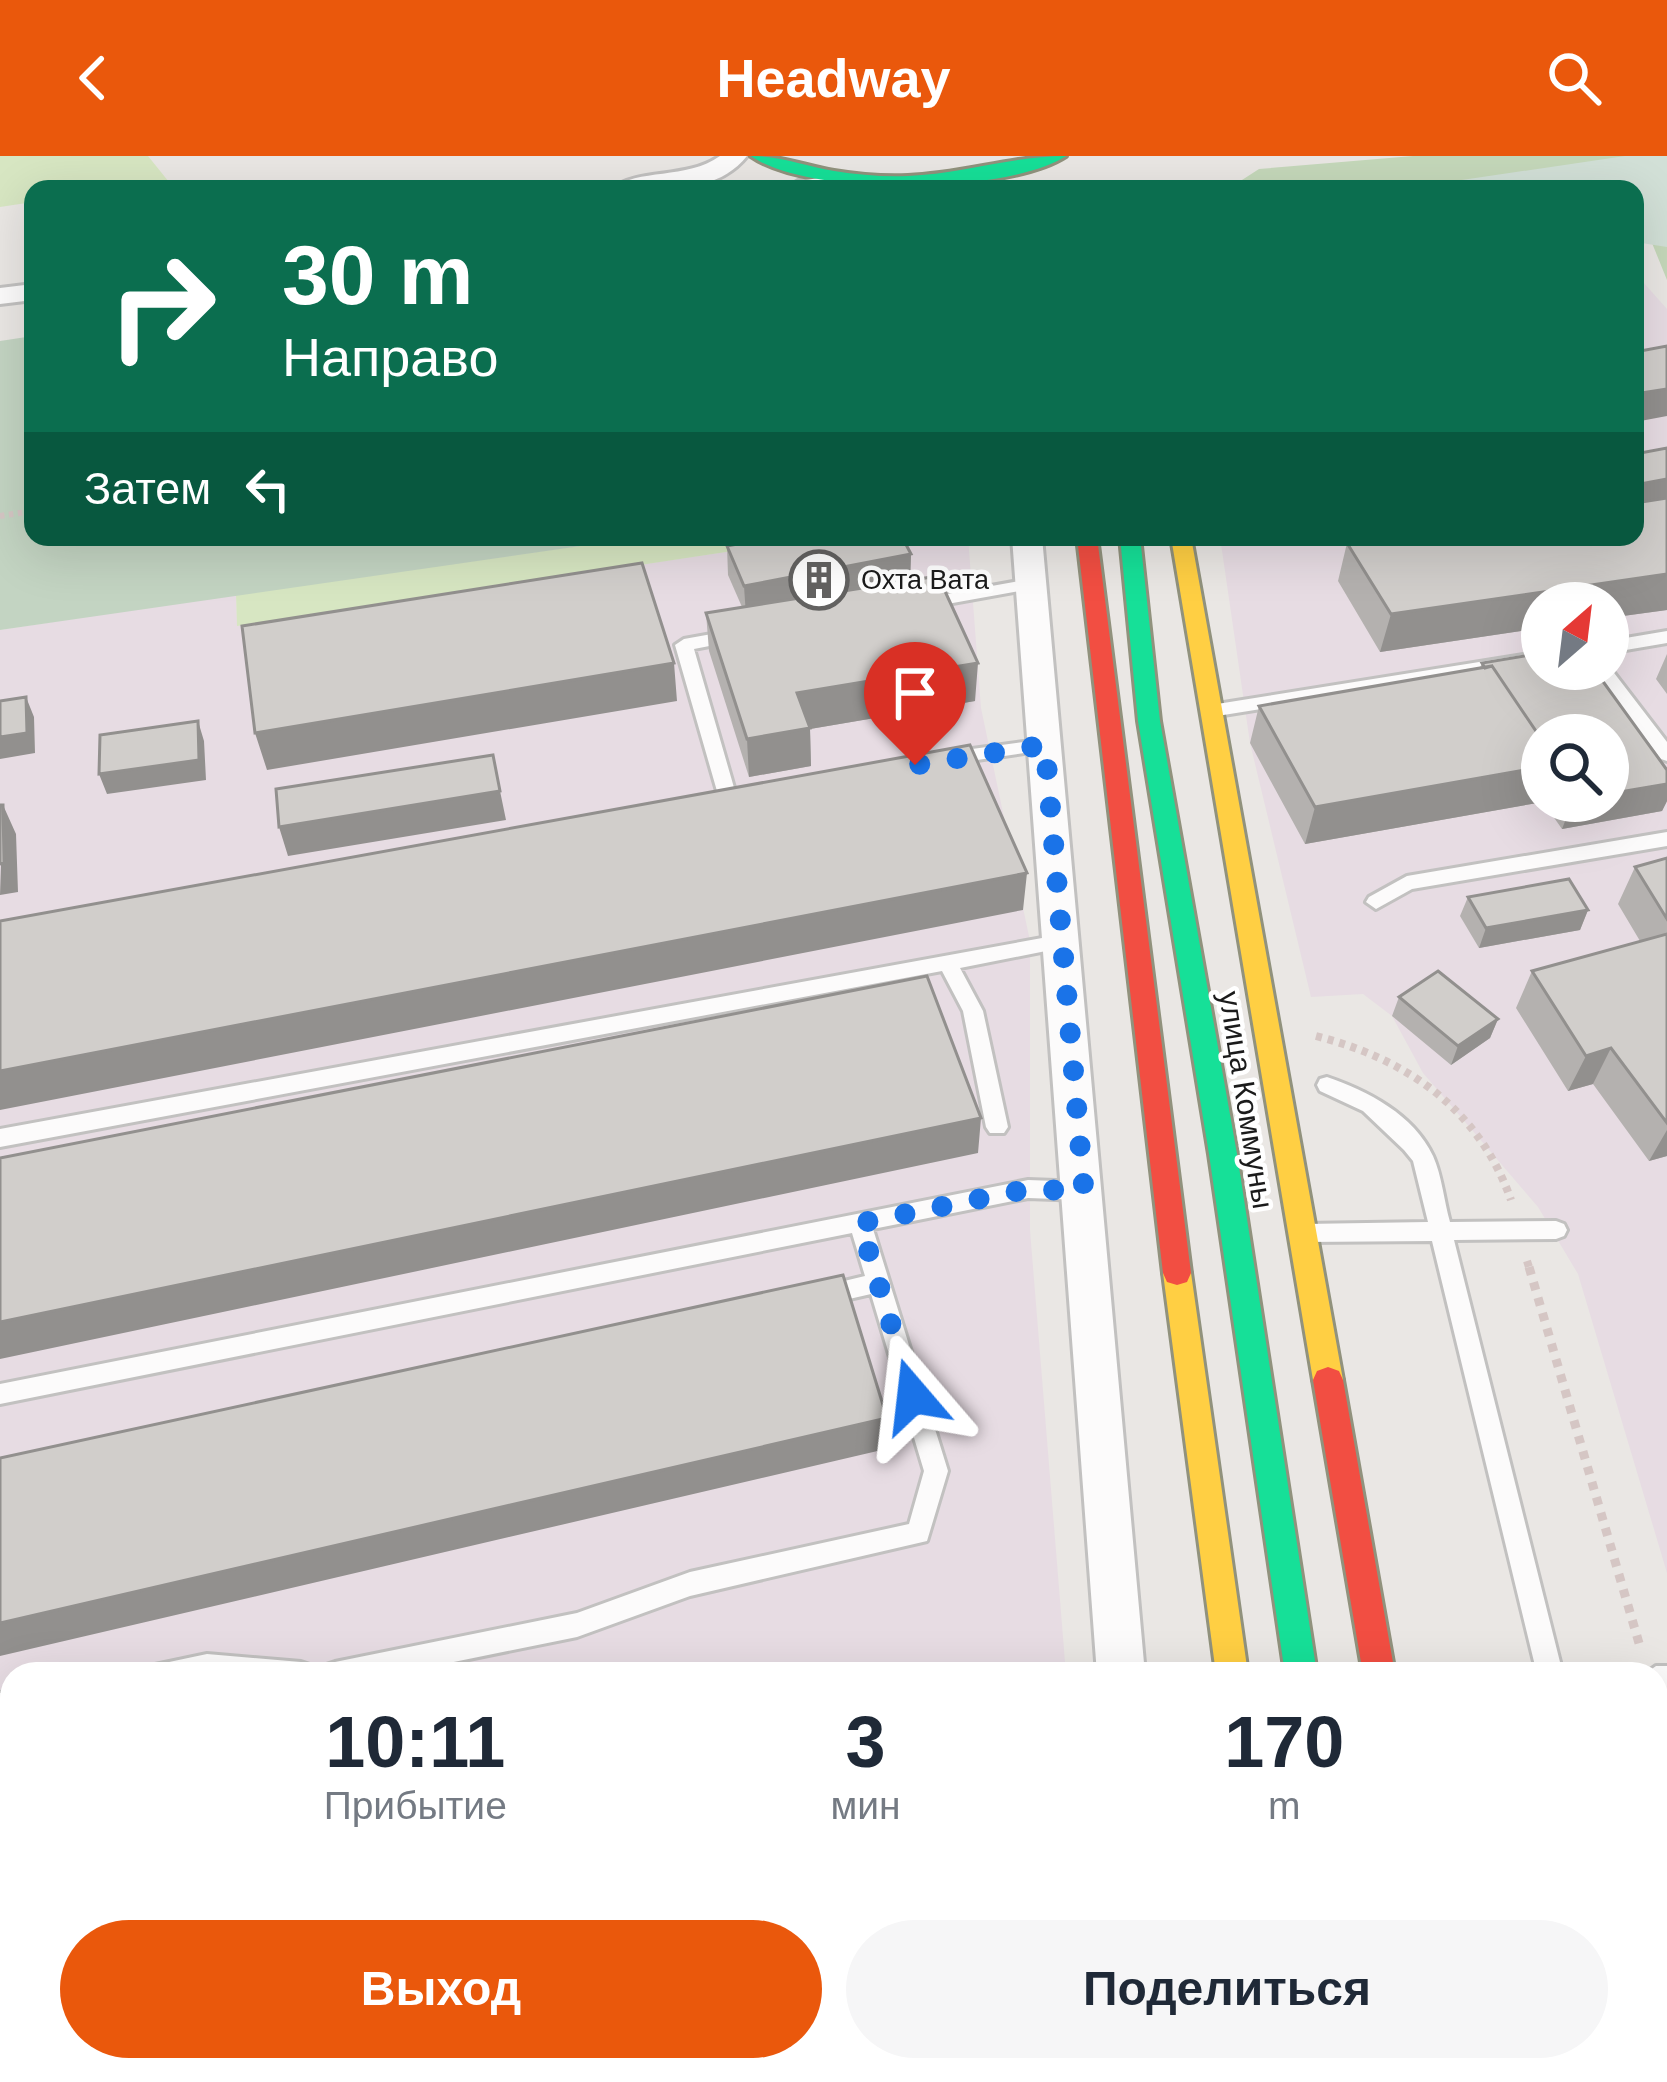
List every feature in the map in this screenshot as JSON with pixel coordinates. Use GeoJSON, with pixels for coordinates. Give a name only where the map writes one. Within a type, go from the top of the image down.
{"type":"FeatureCollection","features":[{"type":"Feature","properties":{"kind":"street"},"geometry":{"type":"LineString","coordinates":[[683,180],[725,167],[735,156]]}},
{"type":"Feature","properties":{"kind":"street"},"geometry":{"type":"LineString","coordinates":[[760,156],[843,180]]}},
{"type":"Feature","properties":{"kind":"street"},"geometry":{"type":"LineString","coordinates":[[876,180],[960,177],[1068,164]]}},
{"type":"Feature","properties":{"kind":"street"},"geometry":{"type":"LineString","coordinates":[[960,177],[972,180]]}},
{"type":"Feature","properties":{"kind":"street"},"geometry":{"type":"LineString","coordinates":[[1028,546],[1064,940],[1120,1662]]}},
{"type":"Feature","properties":{"kind":"street"},"geometry":{"type":"LineString","coordinates":[[1088,546],[1162,1168],[1230,1662]]}},
{"type":"Feature","properties":{"kind":"street","name":"улица Коммуны"},"geometry":{"type":"LineString","coordinates":[[1131,546],[1149,721],[1222,1154],[1299,1662]]}},
{"type":"Feature","properties":{"kind":"street"},"geometry":{"type":"LineString","coordinates":[[1183,546],[1377,1662]]}},
{"type":"Feature","properties":{"kind":"lane"},"geometry":{"type":"LineString","coordinates":[[904,607],[1030,584]]}},
{"type":"Feature","properties":{"kind":"lane"},"geometry":{"type":"LineString","coordinates":[[728,798],[684,645],[750,634]]}},
{"type":"Feature","properties":{"kind":"lane"},"geometry":{"type":"LineString","coordinates":[[1629,643],[1667,637]]}},
{"type":"Feature","properties":{"kind":"lane"},"geometry":{"type":"LineString","coordinates":[[1211,711],[1521,661]]}},
{"type":"Feature","properties":{"kind":"lane"},"geometry":{"type":"LineString","coordinates":[[1618,690],[1667,755]]}},
{"type":"Feature","properties":{"kind":"lane"},"geometry":{"type":"LineString","coordinates":[[939,760],[1045,745]]}},
{"type":"Feature","properties":{"kind":"lane"},"geometry":{"type":"LineString","coordinates":[[704,802],[751,794]]}},
{"type":"Feature","properties":{"kind":"lane"},"geometry":{"type":"LineString","coordinates":[[1376,902],[1407,883],[1667,839]]}},
{"type":"Feature","properties":{"kind":"lane"},"geometry":{"type":"LineString","coordinates":[[0,1138],[1064,940]]}},
{"type":"Feature","properties":{"kind":"lane"},"geometry":{"type":"LineString","coordinates":[[947,962],[973,1011],[997,1127]]}},
{"type":"Feature","properties":{"kind":"lane"},"geometry":{"type":"LineString","coordinates":[[1327,1085],[1369,1100],[1398,1125],[1424,1158],[1547,1662]]}},
{"type":"Feature","properties":{"kind":"lane"},"geometry":{"type":"LineString","coordinates":[[0,1394],[1028,1189],[1084,1191]]}},
{"type":"Feature","properties":{"kind":"lane"},"geometry":{"type":"LineString","coordinates":[[394,1662],[577,1625],[690,1584],[918,1533],[936,1471],[860,1223]]}},
{"type":"Feature","properties":{"kind":"lane"},"geometry":{"type":"LineString","coordinates":[[1303,1234],[1556,1230]]}},
{"type":"Feature","properties":{"kind":"lane"},"geometry":{"type":"LineString","coordinates":[[809,1298],[879,1283]]}},
{"type":"Feature","properties":{"kind":"path"},"geometry":{"type":"LineString","coordinates":[[1295,1032],[1373,1054],[1405,1070],[1456,1110],[1494,1158],[1642,1652]]}},
{"type":"Feature","properties":{"kind":"shaded area"},"geometry":{"type":"Polygon","coordinates":[[[1625,156],[1667,156],[1667,247],[1644,243],[1644,180],[1462,180],[1625,156]]]}},
{"type":"Feature","properties":{"kind":"shaded area"},"geometry":{"type":"Polygon","coordinates":[[[1644,283],[1667,309],[1667,1573],[1578,1274],[1538,1207],[1423,1073],[1392,1016],[1363,994],[1311,997],[1250,743],[1221,546],[1644,546],[1644,283]]]}},
{"type":"Feature","properties":{"kind":"shaded area"},"geometry":{"type":"Polygon","coordinates":[[[766,546],[969,546],[981,708],[1030,941],[1030,1230],[1065,1662],[0,1662],[0,630],[236,594],[237,625],[766,546]]]}},
{"type":"Feature","properties":{"kind":"green space"},"geometry":{"type":"Polygon","coordinates":[[[0,156],[148,156],[167,180],[24,180],[24,203],[0,207],[0,156]]]}},
{"type":"Feature","properties":{"kind":"green space"},"geometry":{"type":"Polygon","coordinates":[[[1413,156],[1667,156],[1667,280],[1652,243],[1644,243],[1644,180],[1242,180],[1259,169],[1413,156]]]}},
{"type":"Feature","properties":{"kind":"green space"},"geometry":{"type":"Polygon","coordinates":[[[24,337],[24,546],[581,546],[0,630],[0,341],[24,337]]]}},
{"type":"Feature","properties":{"kind":"green space"},"geometry":{"type":"Polygon","coordinates":[[[579,546],[766,546],[237,626],[236,594],[579,546]]]}},
{"type":"Feature","properties":{"kind":"building"},"geometry":{"type":"Polygon","coordinates":[[[1667,346],[1667,389],[1644,393],[1644,350],[1667,346]]]}},
{"type":"Feature","properties":{"kind":"building"},"geometry":{"type":"Polygon","coordinates":[[[1667,448],[1667,479],[1644,483],[1644,452],[1667,448]]]}},
{"type":"Feature","properties":{"kind":"building"},"geometry":{"type":"Polygon","coordinates":[[[1667,498],[1667,574],[1612,582],[1521,582],[1521,595],[1391,614],[1349,546],[1644,546],[1644,502],[1667,498]]]}},
{"type":"Feature","properties":{"kind":"building"},"geometry":{"type":"Polygon","coordinates":[[[727,546],[907,546],[911,554],[744,586],[727,546]]]}},
{"type":"Feature","properties":{"kind":"building"},"geometry":{"type":"Polygon","coordinates":[[[642,563],[674,663],[255,733],[242,626],[642,563]]]}},
{"type":"Feature","properties":{"kind":"building"},"geometry":{"type":"Polygon","coordinates":[[[938,576],[978,663],[797,693],[810,728],[747,739],[706,613],[938,576]]]}},
{"type":"Feature","properties":{"kind":"building"},"geometry":{"type":"Polygon","coordinates":[[[1521,656],[1521,690],[1609,690],[1627,714],[1524,714],[1492,666],[1485,668],[1482,663],[1521,656]]]}},
{"type":"Feature","properties":{"kind":"building"},"geometry":{"type":"Polygon","coordinates":[[[1492,666],[1524,714],[1521,771],[1315,807],[1259,706],[1492,666]]]}},
{"type":"Feature","properties":{"kind":"building"},"geometry":{"type":"Polygon","coordinates":[[[26,697],[27,733],[0,737],[0,701],[26,697]]]}},
{"type":"Feature","properties":{"kind":"building"},"geometry":{"type":"Polygon","coordinates":[[[1629,717],[1667,770],[1667,784],[1629,790],[1629,717]]]}},
{"type":"Feature","properties":{"kind":"building"},"geometry":{"type":"Polygon","coordinates":[[[198,721],[199,760],[99,774],[100,735],[198,721]]]}},
{"type":"Feature","properties":{"kind":"building"},"geometry":{"type":"Polygon","coordinates":[[[970,745],[1027,873],[0,1071],[0,921],[970,745]]]}},
{"type":"Feature","properties":{"kind":"building"},"geometry":{"type":"Polygon","coordinates":[[[493,755],[500,791],[279,827],[276,789],[493,755]]]}},
{"type":"Feature","properties":{"kind":"building"},"geometry":{"type":"Polygon","coordinates":[[[0,805],[4,863],[0,864],[0,805]]]}},
{"type":"Feature","properties":{"kind":"building"},"geometry":{"type":"Polygon","coordinates":[[[1667,858],[1667,919],[1635,867],[1667,858]]]}},
{"type":"Feature","properties":{"kind":"building"},"geometry":{"type":"Polygon","coordinates":[[[1569,879],[1588,910],[1486,928],[1468,897],[1569,879]]]}},
{"type":"Feature","properties":{"kind":"building"},"geometry":{"type":"Polygon","coordinates":[[[1667,934],[1667,1123],[1611,1048],[1586,1056],[1532,971],[1667,934]]]}},
{"type":"Feature","properties":{"kind":"building"},"geometry":{"type":"Polygon","coordinates":[[[1438,971],[1498,1019],[1458,1046],[1399,997],[1438,971]]]}},
{"type":"Feature","properties":{"kind":"building"},"geometry":{"type":"Polygon","coordinates":[[[927,976],[981,1118],[0,1322],[0,1158],[927,976]]]}},
{"type":"Feature","properties":{"kind":"building"},"geometry":{"type":"Polygon","coordinates":[[[843,1275],[887,1418],[0,1623],[0,1458],[843,1275]]]}},
{"type":"Feature","properties":{"kind":"traffic: fast"},"geometry":{"type":"LineString","coordinates":[[760,156],[864,180]]}},
{"type":"Feature","properties":{"kind":"traffic: fast"},"geometry":{"type":"LineString","coordinates":[[926,180],[1057,156]]}},
{"type":"Feature","properties":{"kind":"traffic: fast"},"geometry":{"type":"LineString","coordinates":[[1131,546],[1149,721],[1223,1154],[1299,1662]]}},
{"type":"Feature","properties":{"kind":"traffic: slow"},"geometry":{"type":"LineString","coordinates":[[1183,546],[1328,1380]]}},
{"type":"Feature","properties":{"kind":"traffic: slow"},"geometry":{"type":"LineString","coordinates":[[1177,1273],[1230,1662]]}},
{"type":"Feature","properties":{"kind":"traffic: jam"},"geometry":{"type":"LineString","coordinates":[[1088,546],[1177,1273]]}},
{"type":"Feature","properties":{"kind":"traffic: jam"},"geometry":{"type":"LineString","coordinates":[[1328,1380],[1377,1662]]}},
{"type":"Feature","properties":{"kind":"place","name":"Охта Вата"},"geometry":{"type":"Point","coordinates":[819,580]}},
{"type":"Feature","properties":{"kind":"route"},"geometry":{"type":"LineString","coordinates":[[913,1396],[860,1223],[1028,1189],[1084,1191],[1045,745],[915,765]]}}]}
